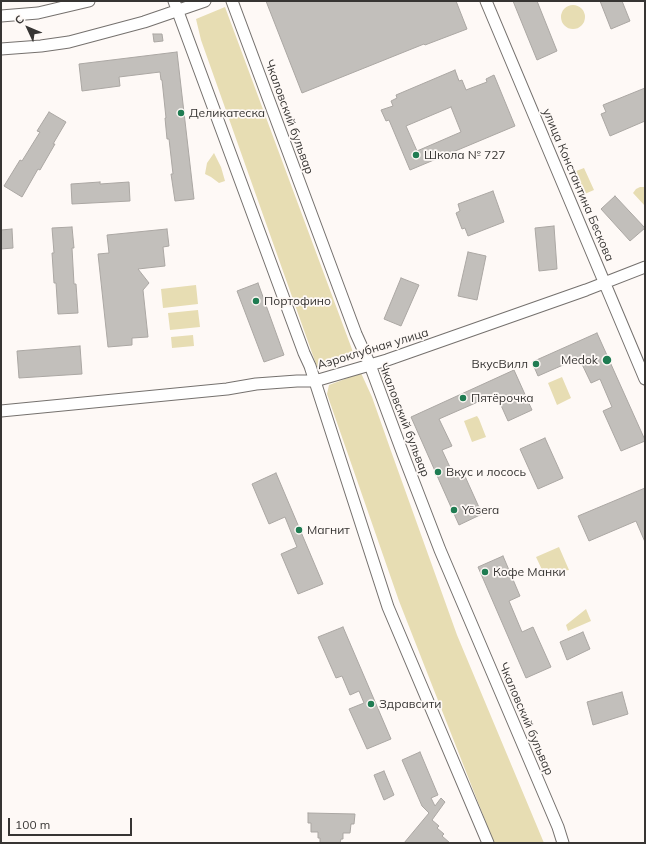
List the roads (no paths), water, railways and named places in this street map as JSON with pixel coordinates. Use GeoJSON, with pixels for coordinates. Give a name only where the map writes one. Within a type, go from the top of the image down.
{"type":"FeatureCollection","features":[{"type":"Feature","properties":{"kind":"street"},"geometry":{"type":"LineString","coordinates":[[1,16],[38,13],[89,1]]}},
{"type":"Feature","properties":{"kind":"street"},"geometry":{"type":"LineString","coordinates":[[1,49],[69,42],[144,22],[176,6],[205,1]]}},
{"type":"Feature","properties":{"kind":"street","name":"Чкаловский бульвар"},"geometry":{"type":"LineString","coordinates":[[232,1],[356,334],[370,365],[402,454],[440,550],[563,843]]}},
{"type":"Feature","properties":{"kind":"street","name":"улица Константина Бескова"},"geometry":{"type":"LineString","coordinates":[[486,1],[645,378]]}},
{"type":"Feature","properties":{"kind":"street"},"geometry":{"type":"LineString","coordinates":[[176,6],[315,381],[388,607],[488,843]]}},
{"type":"Feature","properties":{"kind":"street","name":"Аэроклубная улица"},"geometry":{"type":"LineString","coordinates":[[1,410],[227,389],[256,384],[315,381],[387,360],[571,295],[645,266]]}},
{"type":"Feature","properties":{"kind":"place","name":"Деликатеска"},"geometry":{"type":"Point","coordinates":[181,113]}},
{"type":"Feature","properties":{"kind":"place","name":"Школа № 727"},"geometry":{"type":"Point","coordinates":[416,155]}},
{"type":"Feature","properties":{"kind":"place","name":"Портофино"},"geometry":{"type":"Point","coordinates":[256,301]}},
{"type":"Feature","properties":{"kind":"place","name":"Medok"},"geometry":{"type":"Point","coordinates":[607,360]}},
{"type":"Feature","properties":{"kind":"place","name":"ВкусВилл"},"geometry":{"type":"Point","coordinates":[536,364]}},
{"type":"Feature","properties":{"kind":"place","name":"Пятёрочка"},"geometry":{"type":"Point","coordinates":[463,398]}},
{"type":"Feature","properties":{"kind":"place","name":"Вкус и лосось"},"geometry":{"type":"Point","coordinates":[438,472]}},
{"type":"Feature","properties":{"kind":"place","name":"Yōsera"},"geometry":{"type":"Point","coordinates":[454,510]}},
{"type":"Feature","properties":{"kind":"place","name":"Магнит"},"geometry":{"type":"Point","coordinates":[299,530]}},
{"type":"Feature","properties":{"kind":"place","name":"Кофе Манки"},"geometry":{"type":"Point","coordinates":[485,572]}},
{"type":"Feature","properties":{"kind":"place","name":"Здравсити"},"geometry":{"type":"Point","coordinates":[371,704]}}]}
